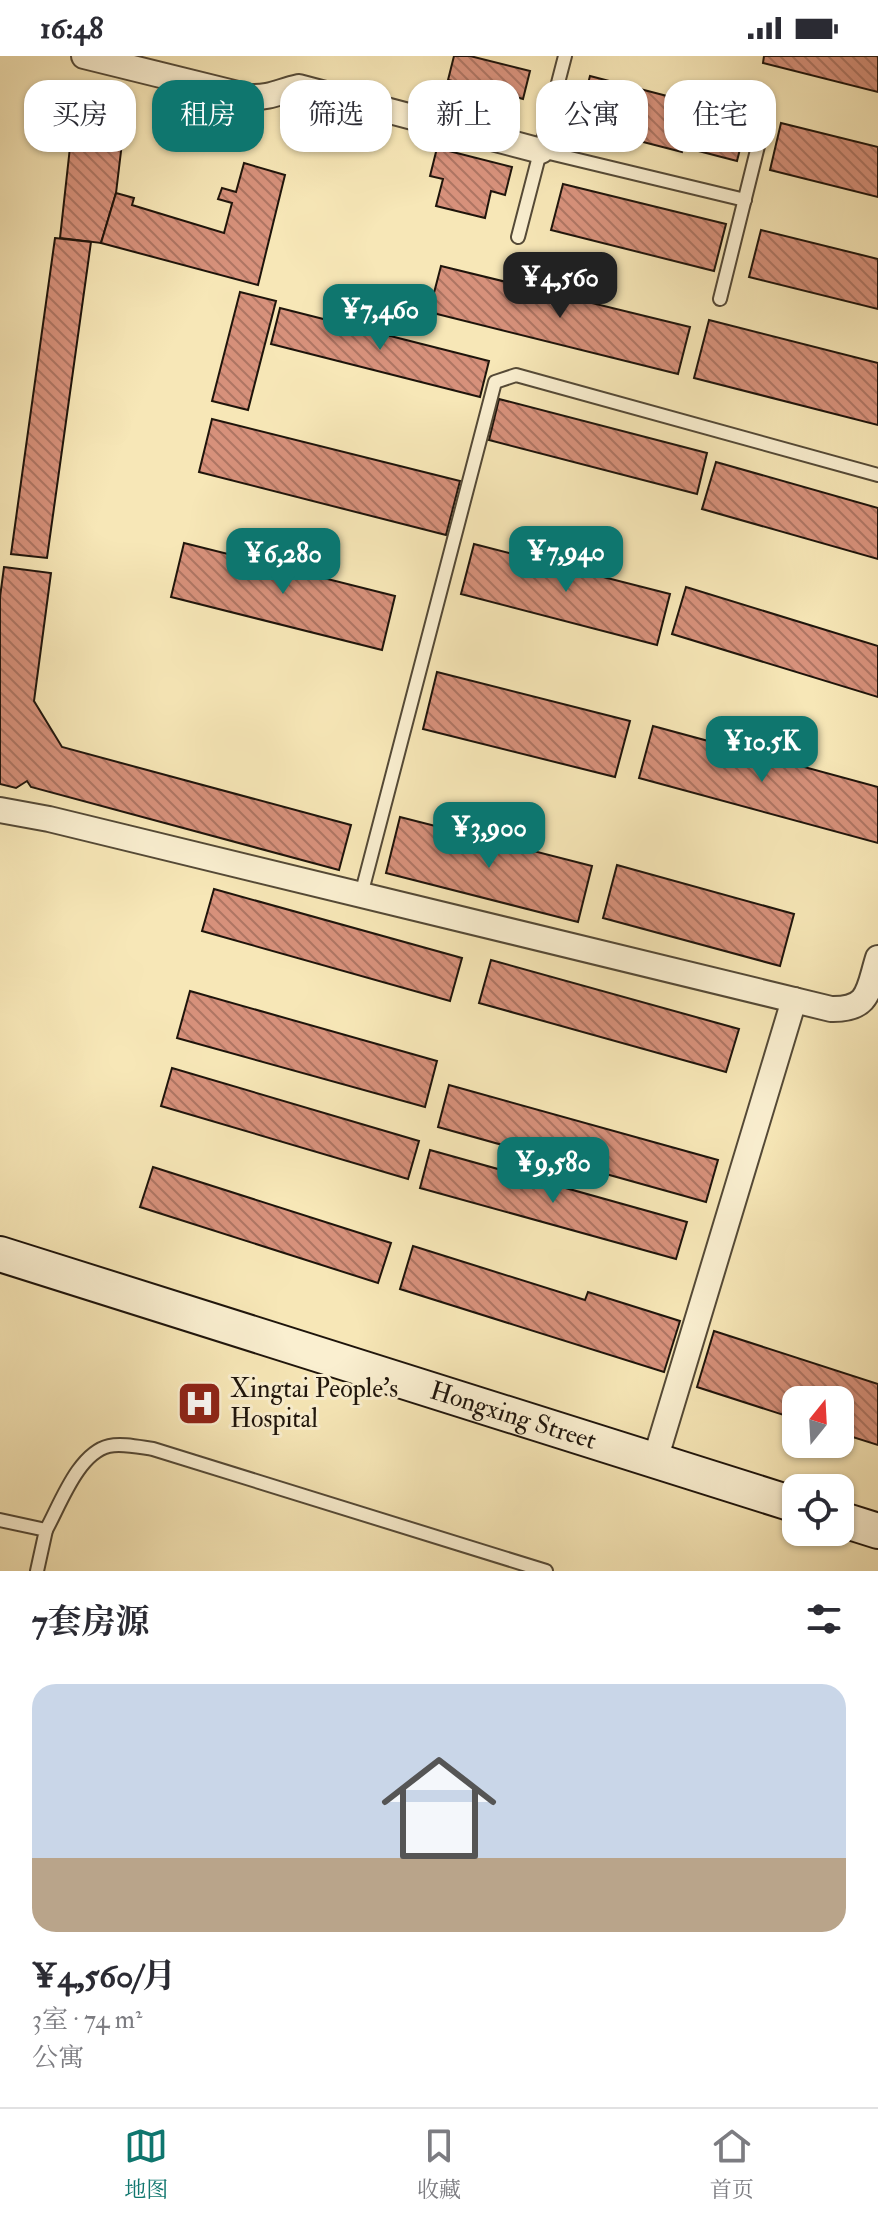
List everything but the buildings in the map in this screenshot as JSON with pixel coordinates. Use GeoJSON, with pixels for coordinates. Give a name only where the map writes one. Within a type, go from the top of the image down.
{"type":"FeatureCollection","features":[{"type":"Feature","properties":{"kind":"street"},"geometry":{"type":"LineString","coordinates":[[84,56],[250,97],[268,98],[299,87],[536,150]]}},
{"type":"Feature","properties":{"kind":"street"},"geometry":{"type":"LineString","coordinates":[[0,810],[49,819],[831,1009],[845,1009],[865,999],[878,958]]}},
{"type":"Feature","properties":{"kind":"street"},"geometry":{"type":"LineString","coordinates":[[655,1460],[794,1000]]}},
{"type":"Feature","properties":{"kind":"street","name":"Hongxing Street"},"geometry":{"type":"LineString","coordinates":[[0,1254],[782,1501]]}},
{"type":"Feature","properties":{"kind":"street"},"geometry":{"type":"LineString","coordinates":[[854,1523],[878,1531]]}},
{"type":"Feature","properties":{"kind":"lane"},"geometry":{"type":"LineString","coordinates":[[559,80],[565,56]]}},
{"type":"Feature","properties":{"kind":"lane"},"geometry":{"type":"LineString","coordinates":[[518,237],[541,152]]}},
{"type":"Feature","properties":{"kind":"lane"},"geometry":{"type":"LineString","coordinates":[[545,152],[745,200]]}},
{"type":"Feature","properties":{"kind":"lane"},"geometry":{"type":"LineString","coordinates":[[720,299],[757,152]]}},
{"type":"Feature","properties":{"kind":"lane"},"geometry":{"type":"LineString","coordinates":[[361,895],[495,382],[516,375],[878,475]]}},
{"type":"Feature","properties":{"kind":"lane"},"geometry":{"type":"LineString","coordinates":[[37,1571],[46,1530],[81,1465],[94,1453],[109,1446],[153,1449],[546,1571]]}},
{"type":"Feature","properties":{"kind":"lane"},"geometry":{"type":"LineString","coordinates":[[0,1520],[46,1530]]}},
{"type":"Feature","properties":{"kind":"place","name":"Xingtai People's Hospital"},"geometry":{"type":"Point","coordinates":[199,1404]}}]}
